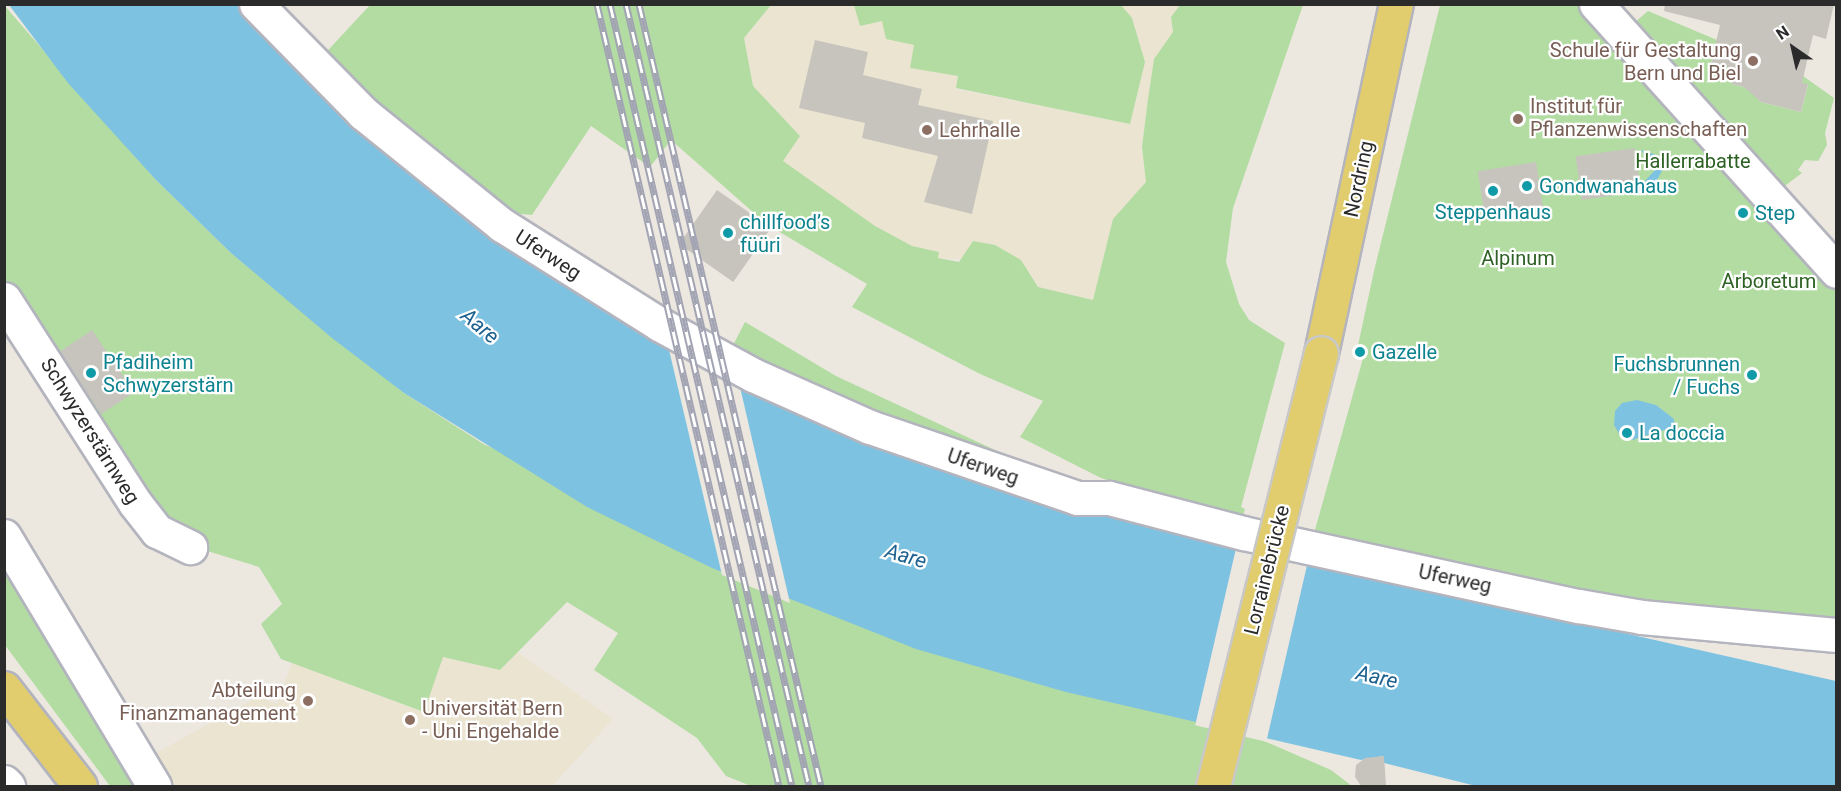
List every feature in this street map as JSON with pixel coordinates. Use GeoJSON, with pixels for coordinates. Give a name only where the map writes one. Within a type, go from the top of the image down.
{"type":"FeatureCollection","features":[{"type":"Feature","properties":{"kind":"main road","name":"Nordring"},"geometry":{"type":"LineString","coordinates":[[1321,352],[1396,4]]}},
{"type":"Feature","properties":{"kind":"main road","name":"Lorrainebrücke"},"geometry":{"type":"LineString","coordinates":[[1213,786],[1321,352]]}},
{"type":"Feature","properties":{"kind":"main road"},"geometry":{"type":"LineString","coordinates":[[4,688],[80,786]]}},
{"type":"Feature","properties":{"kind":"street","name":"Uferweg"},"geometry":{"type":"LineString","coordinates":[[256,4],[363,113],[502,225],[659,324],[753,375],[870,427],[1077,498],[1109,498],[1243,533],[1567,604],[1642,617],[1836,635]]}},
{"type":"Feature","properties":{"kind":"street"},"geometry":{"type":"LineString","coordinates":[[1596,4],[1836,271]]}},
{"type":"Feature","properties":{"kind":"street","name":"Schwyzerstärnweg"},"geometry":{"type":"LineString","coordinates":[[4,299],[135,503],[157,531],[190,548]]}},
{"type":"Feature","properties":{"kind":"street"},"geometry":{"type":"LineString","coordinates":[[4,536],[154,786]]}},
{"type":"Feature","properties":{"kind":"street"},"geometry":{"type":"LineString","coordinates":[[4,782],[8,786]]}},
{"type":"Feature","properties":{"kind":"shaded area"},"geometry":{"type":"Polygon","coordinates":[[[771,5],[856,5],[860,26],[882,21],[958,76],[956,89],[1130,124],[1145,62],[1132,18],[1121,5],[1180,5],[1171,17],[1173,32],[1154,59],[1142,147],[1146,182],[1113,219],[1094,300],[1038,287],[1021,260],[937,258],[938,252],[912,246],[875,226],[782,161],[800,136],[753,86],[744,38],[771,5]]]}},
{"type":"Feature","properties":{"kind":"shaded area","name":"Universität Bern - Uni Engehalde"},"geometry":{"type":"Polygon","coordinates":[[[517,652],[613,719],[552,786],[167,786],[149,757],[258,697],[277,704],[292,663],[423,712],[443,657],[500,670],[517,652]]]}},
{"type":"Feature","properties":{"kind":"green space"},"geometry":{"type":"Polygon","coordinates":[[[4,5],[156,180],[231,253],[404,393],[485,445],[1241,731],[1331,770],[1352,786],[751,786],[726,776],[697,738],[594,670],[618,633],[567,602],[500,670],[443,657],[424,712],[281,659],[261,624],[282,604],[259,567],[175,541],[5,298],[4,5]]]}},
{"type":"Feature","properties":{"kind":"green space"},"geometry":{"type":"Polygon","coordinates":[[[370,5],[771,5],[744,38],[753,86],[800,136],[783,161],[875,226],[912,246],[939,252],[938,258],[959,262],[973,241],[995,245],[1021,260],[1038,287],[1093,300],[1113,219],[1146,182],[1142,147],[1154,59],[1173,32],[1171,17],[1180,5],[1303,5],[1233,208],[1226,262],[1239,304],[1249,320],[1285,343],[1241,507],[1245,509],[1242,520],[1101,478],[1020,437],[1043,401],[980,374],[852,307],[867,284],[773,228],[776,222],[766,217],[763,221],[671,140],[650,167],[591,126],[532,215],[512,213],[318,61],[370,5]]]}},
{"type":"Feature","properties":{"kind":"green space"},"geometry":{"type":"Polygon","coordinates":[[[854,5],[1121,5],[1132,18],[1145,62],[1130,124],[956,88],[958,76],[910,68],[914,45],[886,39],[882,21],[860,26],[854,5]]]}},
{"type":"Feature","properties":{"kind":"green space"},"geometry":{"type":"Polygon","coordinates":[[[1440,5],[1583,5],[1836,285],[1836,626],[1651,607],[1313,537],[1362,362],[1364,351],[1357,350],[1374,271],[1440,5]]]}},
{"type":"Feature","properties":{"kind":"green space"},"geometry":{"type":"Polygon","coordinates":[[[1648,11],[1717,40],[1711,63],[1735,69],[1732,84],[1747,88],[1761,102],[1801,112],[1808,85],[1802,83],[1803,76],[1834,98],[1825,133],[1827,145],[1818,161],[1805,160],[1798,170],[1802,173],[1782,188],[1634,23],[1648,11]]]}},
{"type":"Feature","properties":{"kind":"green space"},"geometry":{"type":"Polygon","coordinates":[[[745,322],[836,376],[1083,491],[728,355],[745,322]]]}},
{"type":"Feature","properties":{"kind":"green space"},"geometry":{"type":"Polygon","coordinates":[[[4,557],[142,786],[110,786],[5,645],[4,557]]]}},
{"type":"Feature","properties":{"kind":"water","name":"Aare"},"geometry":{"type":"Polygon","coordinates":[[[9,5],[241,5],[558,279],[1088,512],[1836,681],[1836,786],[1476,786],[1384,763],[1383,756],[1361,760],[1066,692],[916,649],[712,568],[587,507],[404,393],[332,338],[231,253],[156,180],[68,83],[9,5]]]}},
{"type":"Feature","properties":{"kind":"water"},"geometry":{"type":"Polygon","coordinates":[[[1641,150],[1656,155],[1662,171],[1654,185],[1646,188],[1645,181],[1655,170],[1641,150]]]}},
{"type":"Feature","properties":{"kind":"water"},"geometry":{"type":"Polygon","coordinates":[[[1637,400],[1656,405],[1674,419],[1674,427],[1632,440],[1621,437],[1614,425],[1615,411],[1622,403],[1637,400]]]}},
{"type":"Feature","properties":{"kind":"pier"},"geometry":{"type":"Polygon","coordinates":[[[666,337],[737,374],[790,603],[722,575],[666,337]]]}},
{"type":"Feature","properties":{"kind":"pier"},"geometry":{"type":"Polygon","coordinates":[[[1237,544],[1308,560],[1266,742],[1195,725],[1237,544]]]}},
{"type":"Feature","properties":{"kind":"building"},"geometry":{"type":"Polygon","coordinates":[[[1665,4],[1834,4],[1826,39],[1813,35],[1802,83],[1808,84],[1801,112],[1761,102],[1744,87],[1732,84],[1736,69],[1711,63],[1720,25],[1664,11],[1665,4]]]}},
{"type":"Feature","properties":{"kind":"building","name":"Lehrhalle"},"geometry":{"type":"Polygon","coordinates":[[[815,40],[868,52],[863,75],[922,89],[918,105],[993,121],[972,214],[924,202],[938,156],[862,138],[865,123],[799,108],[815,40]]]}},
{"type":"Feature","properties":{"kind":"building"},"geometry":{"type":"Polygon","coordinates":[[[1635,148],[1641,192],[1582,200],[1576,156],[1635,148]]]}},
{"type":"Feature","properties":{"kind":"building"},"geometry":{"type":"Polygon","coordinates":[[[1536,162],[1543,206],[1485,216],[1478,171],[1536,162]]]}},
{"type":"Feature","properties":{"kind":"building","name":"chillfood’s füüri"},"geometry":{"type":"Polygon","coordinates":[[[717,190],[771,228],[733,282],[679,244],[717,190]]]}},
{"type":"Feature","properties":{"kind":"building","name":"Pfadiheim Schwyzerstärn"},"geometry":{"type":"Polygon","coordinates":[[[92,330],[134,392],[102,414],[60,352],[92,330]]]}},
{"type":"Feature","properties":{"kind":"building"},"geometry":{"type":"Polygon","coordinates":[[[1384,756],[1386,786],[1361,786],[1355,777],[1356,765],[1365,758],[1384,756]]]}},
{"type":"Feature","properties":{"kind":"railway"},"geometry":{"type":"LineString","coordinates":[[597,4],[779,786]]}},
{"type":"Feature","properties":{"kind":"railway"},"geometry":{"type":"LineString","coordinates":[[610,4],[792,786]]}},
{"type":"Feature","properties":{"kind":"railway"},"geometry":{"type":"LineString","coordinates":[[626,4],[809,786]]}},
{"type":"Feature","properties":{"kind":"railway"},"geometry":{"type":"LineString","coordinates":[[639,4],[821,786]]}},
{"type":"Feature","properties":{"kind":"place","name":"Schule für Gestaltung Bern und Biel"},"geometry":{"type":"Point","coordinates":[1753,61]}},
{"type":"Feature","properties":{"kind":"place","name":"Institut für Pflanzenwissenschaften"},"geometry":{"type":"Point","coordinates":[1518,119]}},
{"type":"Feature","properties":{"kind":"place","name":"Lehrhalle"},"geometry":{"type":"Point","coordinates":[927,130]}},
{"type":"Feature","properties":{"kind":"place","name":"Gondwanahaus"},"geometry":{"type":"Point","coordinates":[1527,186]}},
{"type":"Feature","properties":{"kind":"place","name":"Steppenhaus"},"geometry":{"type":"Point","coordinates":[1493,191]}},
{"type":"Feature","properties":{"kind":"place","name":"Step"},"geometry":{"type":"Point","coordinates":[1743,213]}},
{"type":"Feature","properties":{"kind":"place","name":"chillfood’s füüri"},"geometry":{"type":"Point","coordinates":[728,233]}},
{"type":"Feature","properties":{"kind":"place","name":"Gazelle"},"geometry":{"type":"Point","coordinates":[1360,352]}},
{"type":"Feature","properties":{"kind":"place","name":"Pfadiheim Schwyzerstärn"},"geometry":{"type":"Point","coordinates":[91,373]}},
{"type":"Feature","properties":{"kind":"place","name":"Fuchsbrunnen / Fuchs"},"geometry":{"type":"Point","coordinates":[1752,375]}},
{"type":"Feature","properties":{"kind":"place","name":"La doccia"},"geometry":{"type":"Point","coordinates":[1627,433]}},
{"type":"Feature","properties":{"kind":"place","name":"Abteilung Finanzmanagement"},"geometry":{"type":"Point","coordinates":[308,701]}},
{"type":"Feature","properties":{"kind":"place","name":"Universität Bern - Uni Engehalde"},"geometry":{"type":"Point","coordinates":[410,720]}},
{"type":"Feature","properties":{"kind":"park label","name":"Hallerrabatte"},"geometry":{"type":"Point","coordinates":[1693,161]}},
{"type":"Feature","properties":{"kind":"park label","name":"Alpinum"},"geometry":{"type":"Point","coordinates":[1518,258]}},
{"type":"Feature","properties":{"kind":"park label","name":"Arboretum"},"geometry":{"type":"Point","coordinates":[1769,281]}}]}
